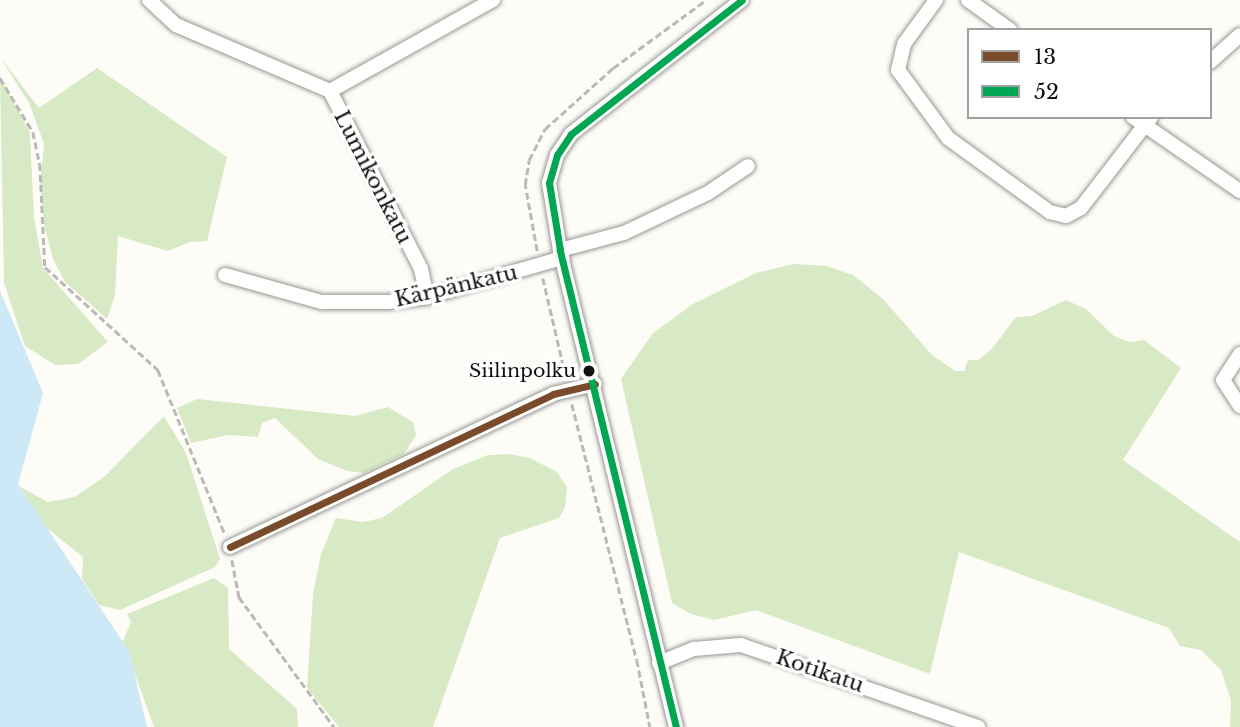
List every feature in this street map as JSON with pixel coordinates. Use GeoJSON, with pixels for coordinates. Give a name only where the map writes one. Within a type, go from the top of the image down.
{"type":"FeatureCollection","features":[{"type":"Feature","properties":{"kind":"street","name":"Lumikonkatu"},"geometry":{"type":"LineString","coordinates":[[149,0],[176,25],[330,91],[421,269],[427,297]]}},
{"type":"Feature","properties":{"kind":"street"},"geometry":{"type":"LineString","coordinates":[[330,91],[493,0]]}},
{"type":"Feature","properties":{"kind":"street"},"geometry":{"type":"LineString","coordinates":[[676,727],[595,384],[561,254],[549,183],[557,155],[570,134],[742,0]]}},
{"type":"Feature","properties":{"kind":"street"},"geometry":{"type":"LineString","coordinates":[[936,0],[905,44],[898,69],[948,138],[1049,212],[1066,216],[1081,208],[1142,120],[1240,191]]}},
{"type":"Feature","properties":{"kind":"street"},"geometry":{"type":"LineString","coordinates":[[968,0],[1007,28]]}},
{"type":"Feature","properties":{"kind":"street"},"geometry":{"type":"LineString","coordinates":[[1212,60],[1240,35]]}},
{"type":"Feature","properties":{"kind":"street","name":"Kärpänkatu"},"geometry":{"type":"LineString","coordinates":[[225,275],[322,302],[427,297],[624,233],[708,193],[748,166]]}},
{"type":"Feature","properties":{"kind":"street"},"geometry":{"type":"LineString","coordinates":[[1240,354],[1223,380],[1240,406]]}},
{"type":"Feature","properties":{"kind":"street"},"geometry":{"type":"LineString","coordinates":[[230,547],[553,394],[595,384]]}},
{"type":"Feature","properties":{"kind":"street","name":"Kotikatu"},"geometry":{"type":"LineString","coordinates":[[659,663],[694,649],[741,645],[978,727]]}},
{"type":"Feature","properties":{"kind":"path"},"geometry":{"type":"LineString","coordinates":[[0,78],[35,143],[46,267],[158,370],[230,547],[239,597],[334,727]]}},
{"type":"Feature","properties":{"kind":"green space"},"geometry":{"type":"Polygon","coordinates":[[[0,57],[39,108],[97,68],[227,157],[207,241],[190,242],[168,251],[118,236],[115,295],[107,319],[65,282],[53,259],[44,224],[40,183],[44,144],[29,103],[0,57]]]}},
{"type":"Feature","properties":{"kind":"green space"},"geometry":{"type":"Polygon","coordinates":[[[0,76],[30,133],[34,217],[43,268],[108,342],[78,364],[55,365],[25,346],[4,283],[0,76]]]}},
{"type":"Feature","properties":{"kind":"green space"},"geometry":{"type":"Polygon","coordinates":[[[794,264],[827,266],[853,275],[883,299],[932,355],[955,371],[964,371],[968,360],[978,360],[991,350],[1016,317],[1032,316],[1066,300],[1086,309],[1114,336],[1130,342],[1144,340],[1181,368],[1123,460],[1240,542],[1240,727],[1230,727],[1231,700],[1221,670],[1201,650],[1180,646],[1169,628],[959,552],[930,674],[756,610],[714,620],[691,614],[672,603],[621,379],[653,333],[693,304],[756,273],[794,264]]]}},
{"type":"Feature","properties":{"kind":"green space"},"geometry":{"type":"Polygon","coordinates":[[[197,399],[355,416],[388,407],[413,422],[416,435],[404,454],[364,473],[347,471],[318,459],[275,418],[262,423],[258,437],[228,435],[191,443],[177,408],[197,399]]]}},
{"type":"Feature","properties":{"kind":"green space"},"geometry":{"type":"Polygon","coordinates":[[[164,416],[186,453],[220,559],[215,567],[120,610],[99,605],[82,579],[83,557],[47,528],[20,487],[48,502],[75,497],[105,476],[164,416]]]}},
{"type":"Feature","properties":{"kind":"green space"},"geometry":{"type":"Polygon","coordinates":[[[509,454],[530,458],[557,472],[567,487],[565,507],[559,518],[500,538],[433,727],[339,727],[307,688],[313,594],[321,554],[336,518],[363,522],[382,518],[453,469],[488,455],[509,454]]]}},
{"type":"Feature","properties":{"kind":"green space"},"geometry":{"type":"Polygon","coordinates":[[[214,578],[228,588],[229,649],[297,709],[298,727],[154,727],[123,641],[131,622],[127,614],[214,578]]]}},
{"type":"Feature","properties":{"kind":"water"},"geometry":{"type":"Polygon","coordinates":[[[0,291],[43,393],[18,484],[129,651],[147,727],[0,727],[0,291]]]}},
{"type":"Feature","properties":{"kind":"transit line","name":"52"},"geometry":{"type":"LineString","coordinates":[[676,727],[560,250],[549,183],[557,155],[571,134],[742,0]]}},
{"type":"Feature","properties":{"kind":"transit line","name":"13"},"geometry":{"type":"LineString","coordinates":[[230,547],[553,394],[595,384]]}},
{"type":"Feature","properties":{"kind":"place","name":"Siilinpolku"},"geometry":{"type":"Point","coordinates":[589,371]}}]}
